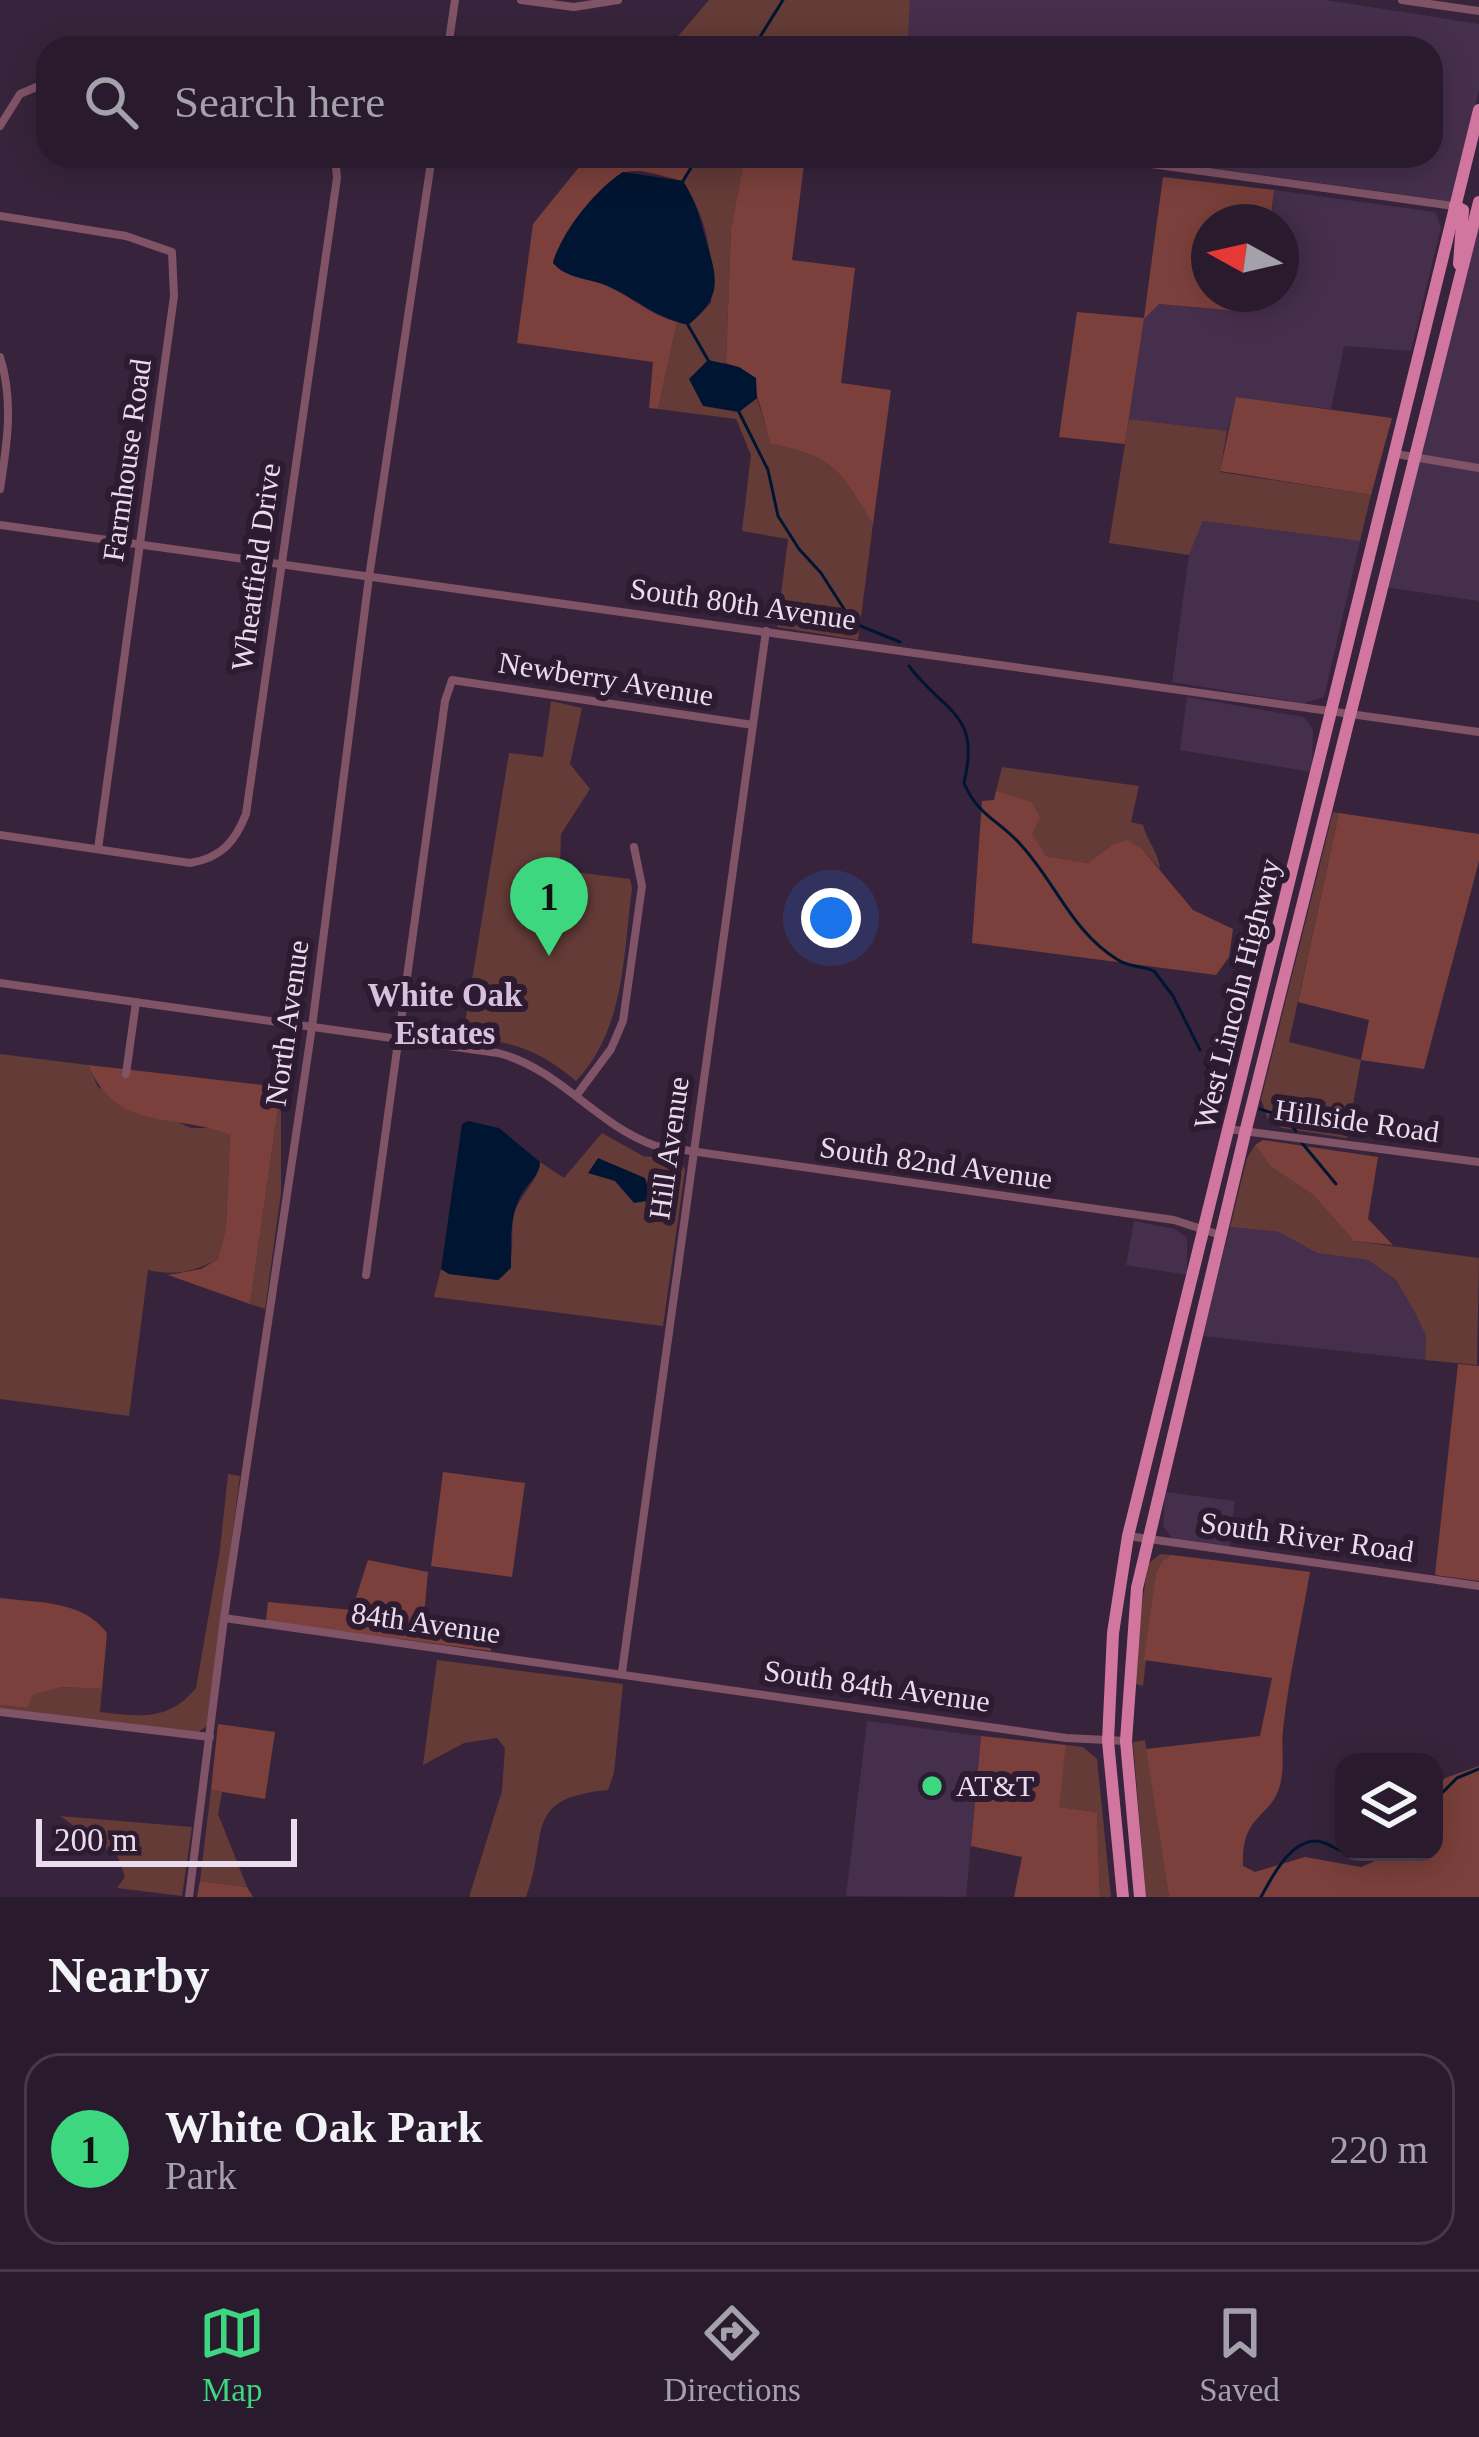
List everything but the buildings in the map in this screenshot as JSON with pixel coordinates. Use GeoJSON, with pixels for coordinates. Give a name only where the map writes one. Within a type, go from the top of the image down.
{"type":"FeatureCollection","features":[{"type":"Feature","properties":{"kind":"main road","name":"West Lincoln Highway"},"geometry":{"type":"LineString","coordinates":[[1123,1897],[1108,1741],[1113,1633],[1129,1536],[1479,110]]}},
{"type":"Feature","properties":{"kind":"main road"},"geometry":{"type":"LineString","coordinates":[[1455,206],[1463,210],[1458,290]]}},
{"type":"Feature","properties":{"kind":"main road","name":"West Lincoln Highway"},"geometry":{"type":"LineString","coordinates":[[1140,1897],[1126,1741],[1131,1634],[1148,1539],[1478,206]]}},
{"type":"Feature","properties":{"kind":"street"},"geometry":{"type":"LineString","coordinates":[[450,36],[455,0]]}},
{"type":"Feature","properties":{"kind":"street"},"geometry":{"type":"LineString","coordinates":[[521,0],[574,7],[618,0]]}},
{"type":"Feature","properties":{"kind":"street"},"geometry":{"type":"LineString","coordinates":[[1402,0],[1479,11]]}},
{"type":"Feature","properties":{"kind":"street"},"geometry":{"type":"LineString","coordinates":[[0,126],[20,94],[36,87]]}},
{"type":"Feature","properties":{"kind":"street","name":"Wheatfield Drive"},"geometry":{"type":"LineString","coordinates":[[0,836],[190,862],[207,860],[227,848],[239,831],[247,814],[336,168]]}},
{"type":"Feature","properties":{"kind":"street","name":"North Avenue"},"geometry":{"type":"LineString","coordinates":[[189,1897],[224,1618],[312,1027],[369,577],[430,168]]}},
{"type":"Feature","properties":{"kind":"street"},"geometry":{"type":"LineString","coordinates":[[1180,168],[1455,206]]}},
{"type":"Feature","properties":{"kind":"street","name":"Farmhouse Road"},"geometry":{"type":"LineString","coordinates":[[0,216],[126,236],[172,251],[174,296],[98,849]]}},
{"type":"Feature","properties":{"kind":"street"},"geometry":{"type":"LineString","coordinates":[[0,357],[6,376],[9,430],[0,489]]}},
{"type":"Feature","properties":{"kind":"street"},"geometry":{"type":"LineString","coordinates":[[1394,454],[1479,468]]}},
{"type":"Feature","properties":{"kind":"street","name":"South 80th Avenue"},"geometry":{"type":"LineString","coordinates":[[0,525],[1479,732]]}},
{"type":"Feature","properties":{"kind":"street","name":"Hill Avenue"},"geometry":{"type":"LineString","coordinates":[[622,1672],[766,631]]}},
{"type":"Feature","properties":{"kind":"street","name":"Newberry Avenue"},"geometry":{"type":"LineString","coordinates":[[400,1039],[445,700],[452,680],[753,724]]}},
{"type":"Feature","properties":{"kind":"street"},"geometry":{"type":"LineString","coordinates":[[576,1096],[611,1049],[623,1021],[642,886],[634,847]]}},
{"type":"Feature","properties":{"kind":"street","name":"South 82nd Avenue"},"geometry":{"type":"LineString","coordinates":[[0,982],[523,1059],[633,1138],[692,1153],[1174,1220],[1221,1235]]}},
{"type":"Feature","properties":{"kind":"street"},"geometry":{"type":"LineString","coordinates":[[126,1074],[136,1002]]}},
{"type":"Feature","properties":{"kind":"street"},"geometry":{"type":"LineString","coordinates":[[366,1275],[400,1039]]}},
{"type":"Feature","properties":{"kind":"street","name":"Hillside Road"},"geometry":{"type":"LineString","coordinates":[[1228,1129],[1479,1162]]}},
{"type":"Feature","properties":{"kind":"street","name":"South River Road"},"geometry":{"type":"LineString","coordinates":[[1129,1536],[1479,1586]]}},
{"type":"Feature","properties":{"kind":"street","name":"84th Avenue"},"geometry":{"type":"LineString","coordinates":[[224,1618],[622,1672]]}},
{"type":"Feature","properties":{"kind":"street","name":"South 84th Avenue"},"geometry":{"type":"LineString","coordinates":[[622,1672],[1066,1738],[1126,1741]]}},
{"type":"Feature","properties":{"kind":"street"},"geometry":{"type":"LineString","coordinates":[[0,1712],[209,1737]]}},
{"type":"Feature","properties":{"kind":"shaded area"},"geometry":{"type":"Polygon","coordinates":[[[709,0],[910,0],[908,36],[678,36],[709,0]]]}},
{"type":"Feature","properties":{"kind":"shaded area"},"geometry":{"type":"Polygon","coordinates":[[[910,0],[1325,0],[1479,24],[1479,90],[1451,201],[1212,168],[1443,168],[1443,36],[908,36],[910,0]]]}},
{"type":"Feature","properties":{"kind":"shaded area"},"geometry":{"type":"Polygon","coordinates":[[[578,168],[691,168],[683,181],[640,171],[617,176],[585,209],[553,263],[677,322],[658,409],[649,408],[653,362],[517,343],[533,224],[578,168]]]}},
{"type":"Feature","properties":{"kind":"shaded area"},"geometry":{"type":"Polygon","coordinates":[[[691,168],[743,168],[731,228],[726,363],[712,364],[739,412],[757,398],[771,444],[810,454],[834,469],[873,524],[858,640],[777,627],[788,539],[742,531],[751,455],[736,419],[658,409],[677,322],[688,325],[711,303],[708,240],[683,181],[691,168]]]}},
{"type":"Feature","properties":{"kind":"shaded area"},"geometry":{"type":"Polygon","coordinates":[[[743,168],[804,168],[792,260],[855,268],[841,383],[891,390],[873,524],[834,469],[810,454],[771,444],[752,385],[746,375],[726,363],[731,228],[743,168]]]}},
{"type":"Feature","properties":{"kind":"shaded area"},"geometry":{"type":"Polygon","coordinates":[[[1163,177],[1274,190],[1272,204],[1191,204],[1191,307],[1159,304],[1144,319],[1125,444],[1059,437],[1077,312],[1144,318],[1163,177]]]}},
{"type":"Feature","properties":{"kind":"shaded area"},"geometry":{"type":"Polygon","coordinates":[[[1274,190],[1435,212],[1441,227],[1411,351],[1344,346],[1331,409],[1237,397],[1227,431],[1129,419],[1148,310],[1158,304],[1191,307],[1191,312],[1299,312],[1299,204],[1272,204],[1274,190]]]}},
{"type":"Feature","properties":{"kind":"shaded area"},"geometry":{"type":"Polygon","coordinates":[[[1479,212],[1479,465],[1418,456],[1479,212]]]}},
{"type":"Feature","properties":{"kind":"shaded area"},"geometry":{"type":"Polygon","coordinates":[[[1236,397],[1392,418],[1371,495],[1220,471],[1236,397]]]}},
{"type":"Feature","properties":{"kind":"shaded area"},"geometry":{"type":"Polygon","coordinates":[[[1129,419],[1227,431],[1220,472],[1371,495],[1360,541],[1203,521],[1189,555],[1109,543],[1129,419]]]}},
{"type":"Feature","properties":{"kind":"shaded area"},"geometry":{"type":"Polygon","coordinates":[[[1418,461],[1479,470],[1479,601],[1384,587],[1418,461]]]}},
{"type":"Feature","properties":{"kind":"shaded area"},"geometry":{"type":"Polygon","coordinates":[[[1203,521],[1360,541],[1324,697],[1303,703],[1172,682],[1189,555],[1203,521]]]}},
{"type":"Feature","properties":{"kind":"shaded area"},"geometry":{"type":"Polygon","coordinates":[[[1187,697],[1304,717],[1313,730],[1312,772],[1180,750],[1187,697]]]}},
{"type":"Feature","properties":{"kind":"shaded area"},"geometry":{"type":"Polygon","coordinates":[[[551,701],[582,708],[570,764],[590,789],[561,834],[560,865],[566,871],[630,879],[632,888],[613,1015],[592,1061],[576,1081],[523,1049],[463,1035],[509,753],[543,757],[551,701]]]}},
{"type":"Feature","properties":{"kind":"shaded area"},"geometry":{"type":"Polygon","coordinates":[[[1002,767],[1139,786],[1131,822],[1143,825],[1160,869],[1143,850],[1112,845],[1088,863],[1046,856],[996,791],[1002,767]]]}},
{"type":"Feature","properties":{"kind":"shaded area"},"geometry":{"type":"Polygon","coordinates":[[[996,791],[1031,802],[1040,817],[1032,834],[1046,856],[1088,863],[1127,840],[1143,850],[1193,910],[1233,929],[1229,957],[1216,975],[972,943],[982,801],[994,800],[996,791]]]}},
{"type":"Feature","properties":{"kind":"shaded area"},"geometry":{"type":"Polygon","coordinates":[[[1333,812],[1339,813],[1289,1042],[1361,1060],[1347,1138],[1282,1128],[1268,1120],[1261,1099],[1333,812]]]}},
{"type":"Feature","properties":{"kind":"shaded area"},"geometry":{"type":"Polygon","coordinates":[[[1339,813],[1479,834],[1479,861],[1424,1069],[1361,1060],[1369,1020],[1298,1002],[1339,813]]]}},
{"type":"Feature","properties":{"kind":"shaded area"},"geometry":{"type":"Polygon","coordinates":[[[0,1054],[88,1065],[98,1087],[191,1128],[213,1128],[230,1135],[226,1227],[218,1259],[184,1272],[148,1270],[129,1416],[0,1399],[0,1054]]]}},
{"type":"Feature","properties":{"kind":"shaded area"},"geometry":{"type":"Polygon","coordinates":[[[88,1065],[281,1087],[250,1304],[168,1275],[201,1269],[218,1259],[226,1227],[230,1135],[132,1111],[100,1087],[88,1065]]]}},
{"type":"Feature","properties":{"kind":"shaded area"},"geometry":{"type":"Polygon","coordinates":[[[281,1087],[281,1193],[265,1309],[250,1304],[281,1087]]]}},
{"type":"Feature","properties":{"kind":"shaded area"},"geometry":{"type":"Polygon","coordinates":[[[602,1133],[643,1156],[680,1160],[685,1170],[663,1326],[434,1297],[441,1269],[498,1280],[505,1274],[511,1260],[514,1215],[540,1162],[564,1178],[602,1133]]]}},
{"type":"Feature","properties":{"kind":"shaded area"},"geometry":{"type":"Polygon","coordinates":[[[1263,1140],[1378,1157],[1368,1219],[1393,1245],[1354,1241],[1313,1195],[1271,1167],[1255,1145],[1263,1140]]]}},
{"type":"Feature","properties":{"kind":"shaded area"},"geometry":{"type":"Polygon","coordinates":[[[1255,1145],[1271,1167],[1313,1195],[1354,1241],[1479,1258],[1477,1365],[1425,1360],[1426,1336],[1414,1311],[1396,1280],[1368,1260],[1317,1253],[1279,1232],[1230,1227],[1247,1158],[1255,1145]]]}},
{"type":"Feature","properties":{"kind":"shaded area"},"geometry":{"type":"Polygon","coordinates":[[[1134,1221],[1175,1229],[1187,1238],[1187,1275],[1126,1265],[1134,1221]]]}},
{"type":"Feature","properties":{"kind":"shaded area"},"geometry":{"type":"Polygon","coordinates":[[[1230,1227],[1280,1232],[1317,1253],[1368,1260],[1396,1280],[1414,1311],[1426,1336],[1425,1360],[1202,1336],[1230,1227]]]}},
{"type":"Feature","properties":{"kind":"shaded area"},"geometry":{"type":"Polygon","coordinates":[[[1458,1364],[1479,1366],[1479,1581],[1435,1575],[1458,1364]]]}},
{"type":"Feature","properties":{"kind":"shaded area"},"geometry":{"type":"Polygon","coordinates":[[[443,1472],[525,1483],[512,1577],[431,1566],[443,1472]]]}},
{"type":"Feature","properties":{"kind":"shaded area"},"geometry":{"type":"Polygon","coordinates":[[[228,1474],[240,1476],[207,1726],[195,1734],[0,1710],[0,1705],[26,1708],[33,1695],[61,1687],[102,1689],[100,1712],[115,1714],[153,1714],[186,1699],[196,1688],[228,1474]]]}},
{"type":"Feature","properties":{"kind":"shaded area"},"geometry":{"type":"Polygon","coordinates":[[[1165,1492],[1235,1501],[1229,1548],[1173,1539],[1163,1526],[1165,1492]]]}},
{"type":"Feature","properties":{"kind":"shaded area"},"geometry":{"type":"Polygon","coordinates":[[[1160,1554],[1172,1555],[1156,1573],[1143,1686],[1135,1684],[1136,1643],[1148,1564],[1160,1554]]]}},
{"type":"Feature","properties":{"kind":"shaded area"},"geometry":{"type":"Polygon","coordinates":[[[1172,1555],[1310,1572],[1286,1709],[1280,1785],[1251,1826],[1243,1866],[1255,1872],[1305,1857],[1361,1867],[1375,1861],[1443,1861],[1443,1780],[1479,1766],[1479,1897],[1169,1897],[1146,1749],[1260,1736],[1272,1678],[1144,1660],[1156,1573],[1172,1555]]]}},
{"type":"Feature","properties":{"kind":"shaded area"},"geometry":{"type":"Polygon","coordinates":[[[368,1560],[428,1572],[423,1626],[493,1635],[491,1651],[266,1621],[268,1602],[352,1610],[368,1560]]]}},
{"type":"Feature","properties":{"kind":"shaded area"},"geometry":{"type":"Polygon","coordinates":[[[0,1598],[59,1605],[97,1622],[107,1633],[102,1689],[62,1687],[33,1695],[27,1708],[0,1705],[0,1598]]]}},
{"type":"Feature","properties":{"kind":"shaded area"},"geometry":{"type":"Polygon","coordinates":[[[437,1660],[623,1684],[608,1790],[580,1794],[550,1811],[526,1897],[469,1897],[502,1791],[505,1748],[497,1738],[464,1743],[423,1765],[437,1660]]]}},
{"type":"Feature","properties":{"kind":"shaded area"},"geometry":{"type":"Polygon","coordinates":[[[867,1721],[981,1736],[966,1897],[846,1896],[867,1721]]]}},
{"type":"Feature","properties":{"kind":"shaded area"},"geometry":{"type":"Polygon","coordinates":[[[218,1724],[275,1732],[265,1799],[211,1790],[218,1724]]]}},
{"type":"Feature","properties":{"kind":"shaded area"},"geometry":{"type":"Polygon","coordinates":[[[981,1736],[1066,1745],[1059,1807],[1097,1812],[1100,1897],[1014,1897],[1022,1857],[971,1846],[981,1736]]]}},
{"type":"Feature","properties":{"kind":"shaded area"},"geometry":{"type":"Polygon","coordinates":[[[1145,1740],[1169,1897],[1146,1897],[1133,1742],[1145,1740]]]}},
{"type":"Feature","properties":{"kind":"shaded area"},"geometry":{"type":"Polygon","coordinates":[[[1066,1745],[1083,1747],[1097,1759],[1111,1897],[1100,1897],[1097,1812],[1058,1807],[1066,1745]]]}},
{"type":"Feature","properties":{"kind":"shaded area"},"geometry":{"type":"Polygon","coordinates":[[[211,1790],[222,1792],[218,1814],[247,1887],[200,1881],[211,1790]]]}},
{"type":"Feature","properties":{"kind":"shaded area"},"geometry":{"type":"Polygon","coordinates":[[[60,1816],[192,1827],[182,1896],[117,1888],[125,1877],[118,1857],[60,1816]]]}},
{"type":"Feature","properties":{"kind":"shaded area"},"geometry":{"type":"Polygon","coordinates":[[[200,1881],[247,1887],[253,1897],[197,1897],[200,1881]]]}},
{"type":"Feature","properties":{"kind":"water"},"geometry":{"type":"Polygon","coordinates":[[[623,172],[683,181],[693,200],[715,282],[708,303],[688,325],[553,263],[581,212],[623,172]]]}},
{"type":"Feature","properties":{"kind":"water"},"geometry":{"type":"Polygon","coordinates":[[[708,360],[739,367],[756,378],[757,398],[739,412],[703,406],[689,379],[708,360]]]}},
{"type":"Feature","properties":{"kind":"water"},"geometry":{"type":"Polygon","coordinates":[[[468,1121],[499,1128],[540,1162],[514,1214],[511,1268],[498,1280],[441,1269],[462,1124],[468,1121]]]}},
{"type":"Feature","properties":{"kind":"water"},"geometry":{"type":"Polygon","coordinates":[[[598,1158],[645,1178],[646,1201],[634,1203],[615,1181],[588,1173],[598,1158]]]}},
{"type":"Feature","properties":{"kind":"waterway"},"geometry":{"type":"LineString","coordinates":[[760,36],[783,0]]}},
{"type":"Feature","properties":{"kind":"waterway"},"geometry":{"type":"LineString","coordinates":[[683,181],[691,168]]}},
{"type":"Feature","properties":{"kind":"waterway"},"geometry":{"type":"LineString","coordinates":[[688,325],[708,360]]}},
{"type":"Feature","properties":{"kind":"waterway"},"geometry":{"type":"LineString","coordinates":[[739,412],[768,470],[778,516],[799,549],[821,573],[853,623],[900,642]]}},
{"type":"Feature","properties":{"kind":"waterway"},"geometry":{"type":"LineString","coordinates":[[909,666],[964,727],[968,742],[964,783],[982,811],[1021,845],[1088,936],[1122,962],[1154,971],[1173,996],[1200,1050]]}},
{"type":"Feature","properties":{"kind":"waterway"},"geometry":{"type":"LineString","coordinates":[[1205,1062],[1227,1095]]}},
{"type":"Feature","properties":{"kind":"waterway"},"geometry":{"type":"LineString","coordinates":[[1260,1109],[1284,1117],[1296,1131]]}},
{"type":"Feature","properties":{"kind":"waterway"},"geometry":{"type":"LineString","coordinates":[[1302,1143],[1336,1184]]}},
{"type":"Feature","properties":{"kind":"waterway"},"geometry":{"type":"LineString","coordinates":[[1443,1792],[1457,1778],[1479,1769]]}},
{"type":"Feature","properties":{"kind":"waterway"},"geometry":{"type":"LineString","coordinates":[[1261,1897],[1297,1847],[1319,1841],[1335,1848]]}},
{"type":"Feature","properties":{"kind":"place","name":"White Oak Park"},"geometry":{"type":"Point","coordinates":[549,956]}},
{"type":"Feature","properties":{"kind":"place","name":"AT&T"},"geometry":{"type":"Point","coordinates":[932,1786]}},
{"type":"Feature","properties":{"kind":"district","name":"White Oak Estates"},"geometry":{"type":"Point","coordinates":[445,1013]}}]}
